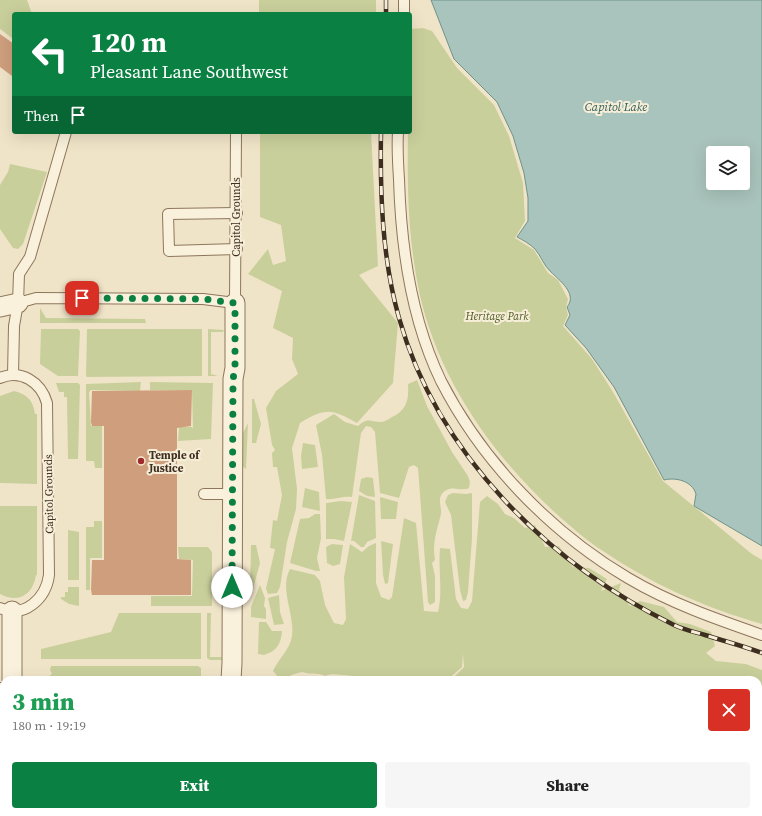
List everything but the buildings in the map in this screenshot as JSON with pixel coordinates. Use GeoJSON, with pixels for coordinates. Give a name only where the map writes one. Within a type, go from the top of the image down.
{"type":"FeatureCollection","features":[{"type":"Feature","properties":{"kind":"street"},"geometry":{"type":"LineString","coordinates":[[231,676],[235,303]]}},
{"type":"Feature","properties":{"kind":"street","name":"Capitol Grounds"},"geometry":{"type":"LineString","coordinates":[[6,610],[12,676]]}},
{"type":"Feature","properties":{"kind":"lane"},"geometry":{"type":"LineString","coordinates":[[404,0],[404,12]]}},
{"type":"Feature","properties":{"kind":"lane"},"geometry":{"type":"LineString","coordinates":[[0,378],[13,375],[14,326],[9,305],[19,274],[30,257],[65,134]]}},
{"type":"Feature","properties":{"kind":"lane","name":"Capitol Grounds"},"geometry":{"type":"LineString","coordinates":[[235,303],[237,249],[236,134]]}},
{"type":"Feature","properties":{"kind":"lane"},"geometry":{"type":"LineString","coordinates":[[398,134],[400,217],[406,263],[414,305],[441,380],[464,420],[484,447],[527,498],[563,532],[594,556],[628,578],[661,596],[762,635]]}},
{"type":"Feature","properties":{"kind":"lane"},"geometry":{"type":"LineString","coordinates":[[237,213],[168,214],[169,251],[237,249]]}},
{"type":"Feature","properties":{"kind":"lane"},"geometry":{"type":"LineString","coordinates":[[9,305],[36,298],[165,298],[203,299],[235,303]]}},
{"type":"Feature","properties":{"kind":"lane","name":"Capitol Grounds"},"geometry":{"type":"LineString","coordinates":[[6,610],[27,608],[38,600],[46,590],[49,575],[47,403],[36,383],[24,377],[13,375]]}},
{"type":"Feature","properties":{"kind":"lane"},"geometry":{"type":"LineString","coordinates":[[204,494],[232,494]]}},
{"type":"Feature","properties":{"kind":"green space"},"geometry":{"type":"Polygon","coordinates":[[[0,0],[27,0],[31,12],[12,12],[12,38],[0,29],[0,0]]]}},
{"type":"Feature","properties":{"kind":"green space"},"geometry":{"type":"Polygon","coordinates":[[[259,0],[376,0],[376,12],[259,12],[259,0]]]}},
{"type":"Feature","properties":{"kind":"green space","name":"Heritage Park"},"geometry":{"type":"Polygon","coordinates":[[[423,28],[432,31],[457,68],[494,105],[509,136],[523,183],[525,221],[515,238],[534,250],[548,273],[558,280],[568,299],[566,307],[568,315],[563,326],[592,359],[613,392],[663,481],[752,554],[762,560],[762,624],[700,603],[680,594],[621,563],[587,540],[536,495],[513,470],[472,415],[440,356],[428,324],[415,271],[410,232],[408,192],[408,134],[412,134],[412,29],[423,28]]]}},
{"type":"Feature","properties":{"kind":"green space"},"geometry":{"type":"Polygon","coordinates":[[[260,134],[371,134],[378,266],[359,275],[398,323],[393,383],[357,423],[335,413],[323,412],[316,414],[300,423],[292,448],[297,489],[296,509],[287,542],[280,587],[277,593],[268,594],[266,589],[275,549],[270,548],[273,520],[277,521],[282,495],[277,467],[273,467],[272,453],[275,450],[272,445],[266,408],[276,391],[298,374],[292,359],[293,338],[273,328],[282,291],[248,274],[268,249],[273,265],[286,261],[281,225],[260,217],[260,134]]]}},
{"type":"Feature","properties":{"kind":"green space"},"geometry":{"type":"Polygon","coordinates":[[[10,164],[47,172],[23,244],[18,249],[13,248],[0,229],[0,185],[8,172],[10,164]]]}},
{"type":"Feature","properties":{"kind":"green space"},"geometry":{"type":"Polygon","coordinates":[[[40,308],[46,318],[145,319],[146,323],[40,323],[40,308]]]}},
{"type":"Feature","properties":{"kind":"green space"},"geometry":{"type":"Polygon","coordinates":[[[41,329],[78,329],[80,331],[78,376],[58,376],[40,364],[41,329]]]}},
{"type":"Feature","properties":{"kind":"green space"},"geometry":{"type":"Polygon","coordinates":[[[87,329],[202,329],[202,376],[87,377],[87,329]]]}},
{"type":"Feature","properties":{"kind":"green space"},"geometry":{"type":"Polygon","coordinates":[[[208,329],[224,330],[223,332],[211,332],[211,374],[218,376],[208,376],[208,329]]]}},
{"type":"Feature","properties":{"kind":"green space"},"geometry":{"type":"Polygon","coordinates":[[[417,380],[427,406],[452,452],[468,476],[470,482],[469,488],[466,489],[448,489],[442,493],[440,499],[441,514],[435,542],[435,560],[432,563],[435,576],[435,602],[430,605],[428,602],[418,468],[414,465],[409,467],[399,498],[380,493],[375,432],[371,427],[366,426],[361,433],[352,497],[326,499],[322,455],[316,425],[334,414],[345,422],[358,426],[367,421],[385,421],[401,411],[406,404],[408,384],[417,380]]]}},
{"type":"Feature","properties":{"kind":"green space"},"geometry":{"type":"Polygon","coordinates":[[[141,382],[140,391],[91,390],[89,392],[91,426],[102,426],[102,468],[95,468],[94,461],[86,461],[86,384],[141,382]]]}},
{"type":"Feature","properties":{"kind":"green space"},"geometry":{"type":"Polygon","coordinates":[[[150,382],[213,383],[211,439],[178,441],[179,427],[192,427],[193,429],[192,390],[150,390],[150,382]]]}},
{"type":"Feature","properties":{"kind":"green space"},"geometry":{"type":"Polygon","coordinates":[[[56,383],[78,383],[80,385],[78,459],[68,459],[67,397],[64,397],[64,392],[59,392],[56,383]]]}},
{"type":"Feature","properties":{"kind":"green space"},"geometry":{"type":"Polygon","coordinates":[[[14,391],[29,398],[33,405],[35,414],[37,414],[37,484],[0,483],[0,396],[14,391]]]}},
{"type":"Feature","properties":{"kind":"green space"},"geometry":{"type":"Polygon","coordinates":[[[252,399],[254,399],[261,424],[256,443],[252,443],[252,399]]]}},
{"type":"Feature","properties":{"kind":"green space"},"geometry":{"type":"Polygon","coordinates":[[[248,423],[246,469],[242,466],[242,435],[248,423]]]}},
{"type":"Feature","properties":{"kind":"green space"},"geometry":{"type":"Polygon","coordinates":[[[303,443],[315,445],[318,467],[302,469],[301,456],[303,443]]]}},
{"type":"Feature","properties":{"kind":"green space"},"geometry":{"type":"Polygon","coordinates":[[[367,477],[373,478],[375,497],[367,496],[359,491],[361,479],[367,477]]]}},
{"type":"Feature","properties":{"kind":"green space"},"geometry":{"type":"Polygon","coordinates":[[[305,488],[319,492],[320,511],[302,507],[305,488]]]}},
{"type":"Feature","properties":{"kind":"green space"},"geometry":{"type":"Polygon","coordinates":[[[453,493],[472,493],[472,539],[468,592],[466,600],[463,601],[460,590],[451,515],[445,502],[448,495],[453,493]]]}},
{"type":"Feature","properties":{"kind":"green space"},"geometry":{"type":"Polygon","coordinates":[[[359,495],[375,501],[376,538],[367,542],[364,547],[361,547],[354,541],[351,541],[359,495]]]}},
{"type":"Feature","properties":{"kind":"green space"},"geometry":{"type":"Polygon","coordinates":[[[487,496],[498,504],[505,514],[514,518],[525,528],[535,525],[545,547],[559,546],[573,567],[589,568],[607,579],[601,591],[621,583],[619,590],[630,606],[640,601],[664,607],[677,622],[690,624],[711,632],[715,646],[706,653],[716,661],[746,664],[762,670],[762,676],[455,676],[464,667],[463,654],[462,667],[452,676],[359,676],[334,674],[325,676],[302,672],[290,676],[277,676],[273,671],[289,646],[292,636],[286,585],[290,569],[315,575],[320,581],[325,605],[334,623],[343,625],[346,619],[344,577],[350,544],[362,552],[369,546],[376,543],[376,583],[381,597],[389,600],[392,597],[404,518],[416,523],[424,611],[438,612],[440,596],[440,548],[450,549],[456,599],[461,608],[468,609],[472,601],[480,502],[487,496]]]}},
{"type":"Feature","properties":{"kind":"green space"},"geometry":{"type":"Polygon","coordinates":[[[380,497],[398,502],[396,519],[381,519],[380,497]]]}},
{"type":"Feature","properties":{"kind":"green space"},"geometry":{"type":"Polygon","coordinates":[[[341,501],[352,502],[344,541],[326,539],[326,503],[341,501]]]}},
{"type":"Feature","properties":{"kind":"green space"},"geometry":{"type":"Polygon","coordinates":[[[0,506],[37,506],[37,575],[32,588],[24,596],[19,598],[7,597],[0,594],[0,506]]]}},
{"type":"Feature","properties":{"kind":"green space"},"geometry":{"type":"Polygon","coordinates":[[[315,514],[320,514],[321,538],[317,558],[320,571],[290,563],[300,519],[309,518],[315,514]]]}},
{"type":"Feature","properties":{"kind":"green space"},"geometry":{"type":"Polygon","coordinates":[[[94,521],[102,521],[102,558],[90,558],[90,590],[86,590],[86,527],[94,527],[94,521]]]}},
{"type":"Feature","properties":{"kind":"green space"},"geometry":{"type":"Polygon","coordinates":[[[68,530],[79,532],[79,580],[68,580],[68,530]]]}},
{"type":"Feature","properties":{"kind":"green space"},"geometry":{"type":"Polygon","coordinates":[[[381,541],[393,544],[388,583],[385,584],[383,575],[381,541]]]}},
{"type":"Feature","properties":{"kind":"green space"},"geometry":{"type":"Polygon","coordinates":[[[332,544],[343,545],[340,564],[333,566],[327,563],[326,547],[332,544]]]}},
{"type":"Feature","properties":{"kind":"green space"},"geometry":{"type":"Polygon","coordinates":[[[251,545],[256,545],[260,563],[253,589],[250,589],[251,545]]]}},
{"type":"Feature","properties":{"kind":"green space"},"geometry":{"type":"Polygon","coordinates":[[[178,547],[208,547],[212,552],[212,606],[151,606],[151,596],[192,596],[193,560],[179,559],[178,547]]]}},
{"type":"Feature","properties":{"kind":"green space"},"geometry":{"type":"Polygon","coordinates":[[[260,585],[265,598],[264,606],[266,609],[266,619],[251,617],[251,607],[260,585]]]}},
{"type":"Feature","properties":{"kind":"green space"},"geometry":{"type":"Polygon","coordinates":[[[68,587],[79,587],[79,606],[69,604],[61,599],[61,597],[65,597],[65,592],[68,592],[68,587]]]}},
{"type":"Feature","properties":{"kind":"green space"},"geometry":{"type":"Polygon","coordinates":[[[279,595],[280,612],[284,624],[274,625],[268,598],[279,595]]]}},
{"type":"Feature","properties":{"kind":"green space"},"geometry":{"type":"Polygon","coordinates":[[[119,613],[201,613],[201,659],[41,659],[41,649],[111,632],[119,613]]]}},
{"type":"Feature","properties":{"kind":"green space"},"geometry":{"type":"Polygon","coordinates":[[[207,613],[211,613],[210,657],[223,657],[223,660],[210,660],[207,658],[207,613]]]}},
{"type":"Feature","properties":{"kind":"green space"},"geometry":{"type":"Polygon","coordinates":[[[259,622],[266,622],[272,631],[282,631],[281,640],[278,646],[264,655],[258,654],[259,622]]]}},
{"type":"Feature","properties":{"kind":"green space"},"geometry":{"type":"Polygon","coordinates":[[[51,666],[198,666],[201,668],[201,676],[49,676],[52,674],[50,670],[51,666]]]}},
{"type":"Feature","properties":{"kind":"water","name":"Capitol Lake"},"geometry":{"type":"Polygon","coordinates":[[[431,0],[762,0],[762,546],[694,506],[696,494],[687,483],[674,479],[664,480],[614,387],[586,348],[565,325],[570,315],[567,307],[570,302],[569,292],[546,267],[535,249],[517,237],[528,221],[528,198],[524,173],[513,136],[497,102],[454,59],[431,0]]]}},
{"type":"Feature","properties":{"kind":"railway"},"geometry":{"type":"LineString","coordinates":[[386,0],[386,12]]}},
{"type":"Feature","properties":{"kind":"railway"},"geometry":{"type":"LineString","coordinates":[[381,134],[383,226],[389,272],[399,318],[417,368],[441,415],[470,459],[504,500],[542,537],[584,571],[628,600],[678,627],[762,653]]}},
{"type":"Feature","properties":{"kind":"place","name":"Temple of Justice"},"geometry":{"type":"Point","coordinates":[141,461]}},
{"type":"Feature","properties":{"kind":"route"},"geometry":{"type":"LineString","coordinates":[[82,298],[203,299],[235,303],[232,587]]}}]}
